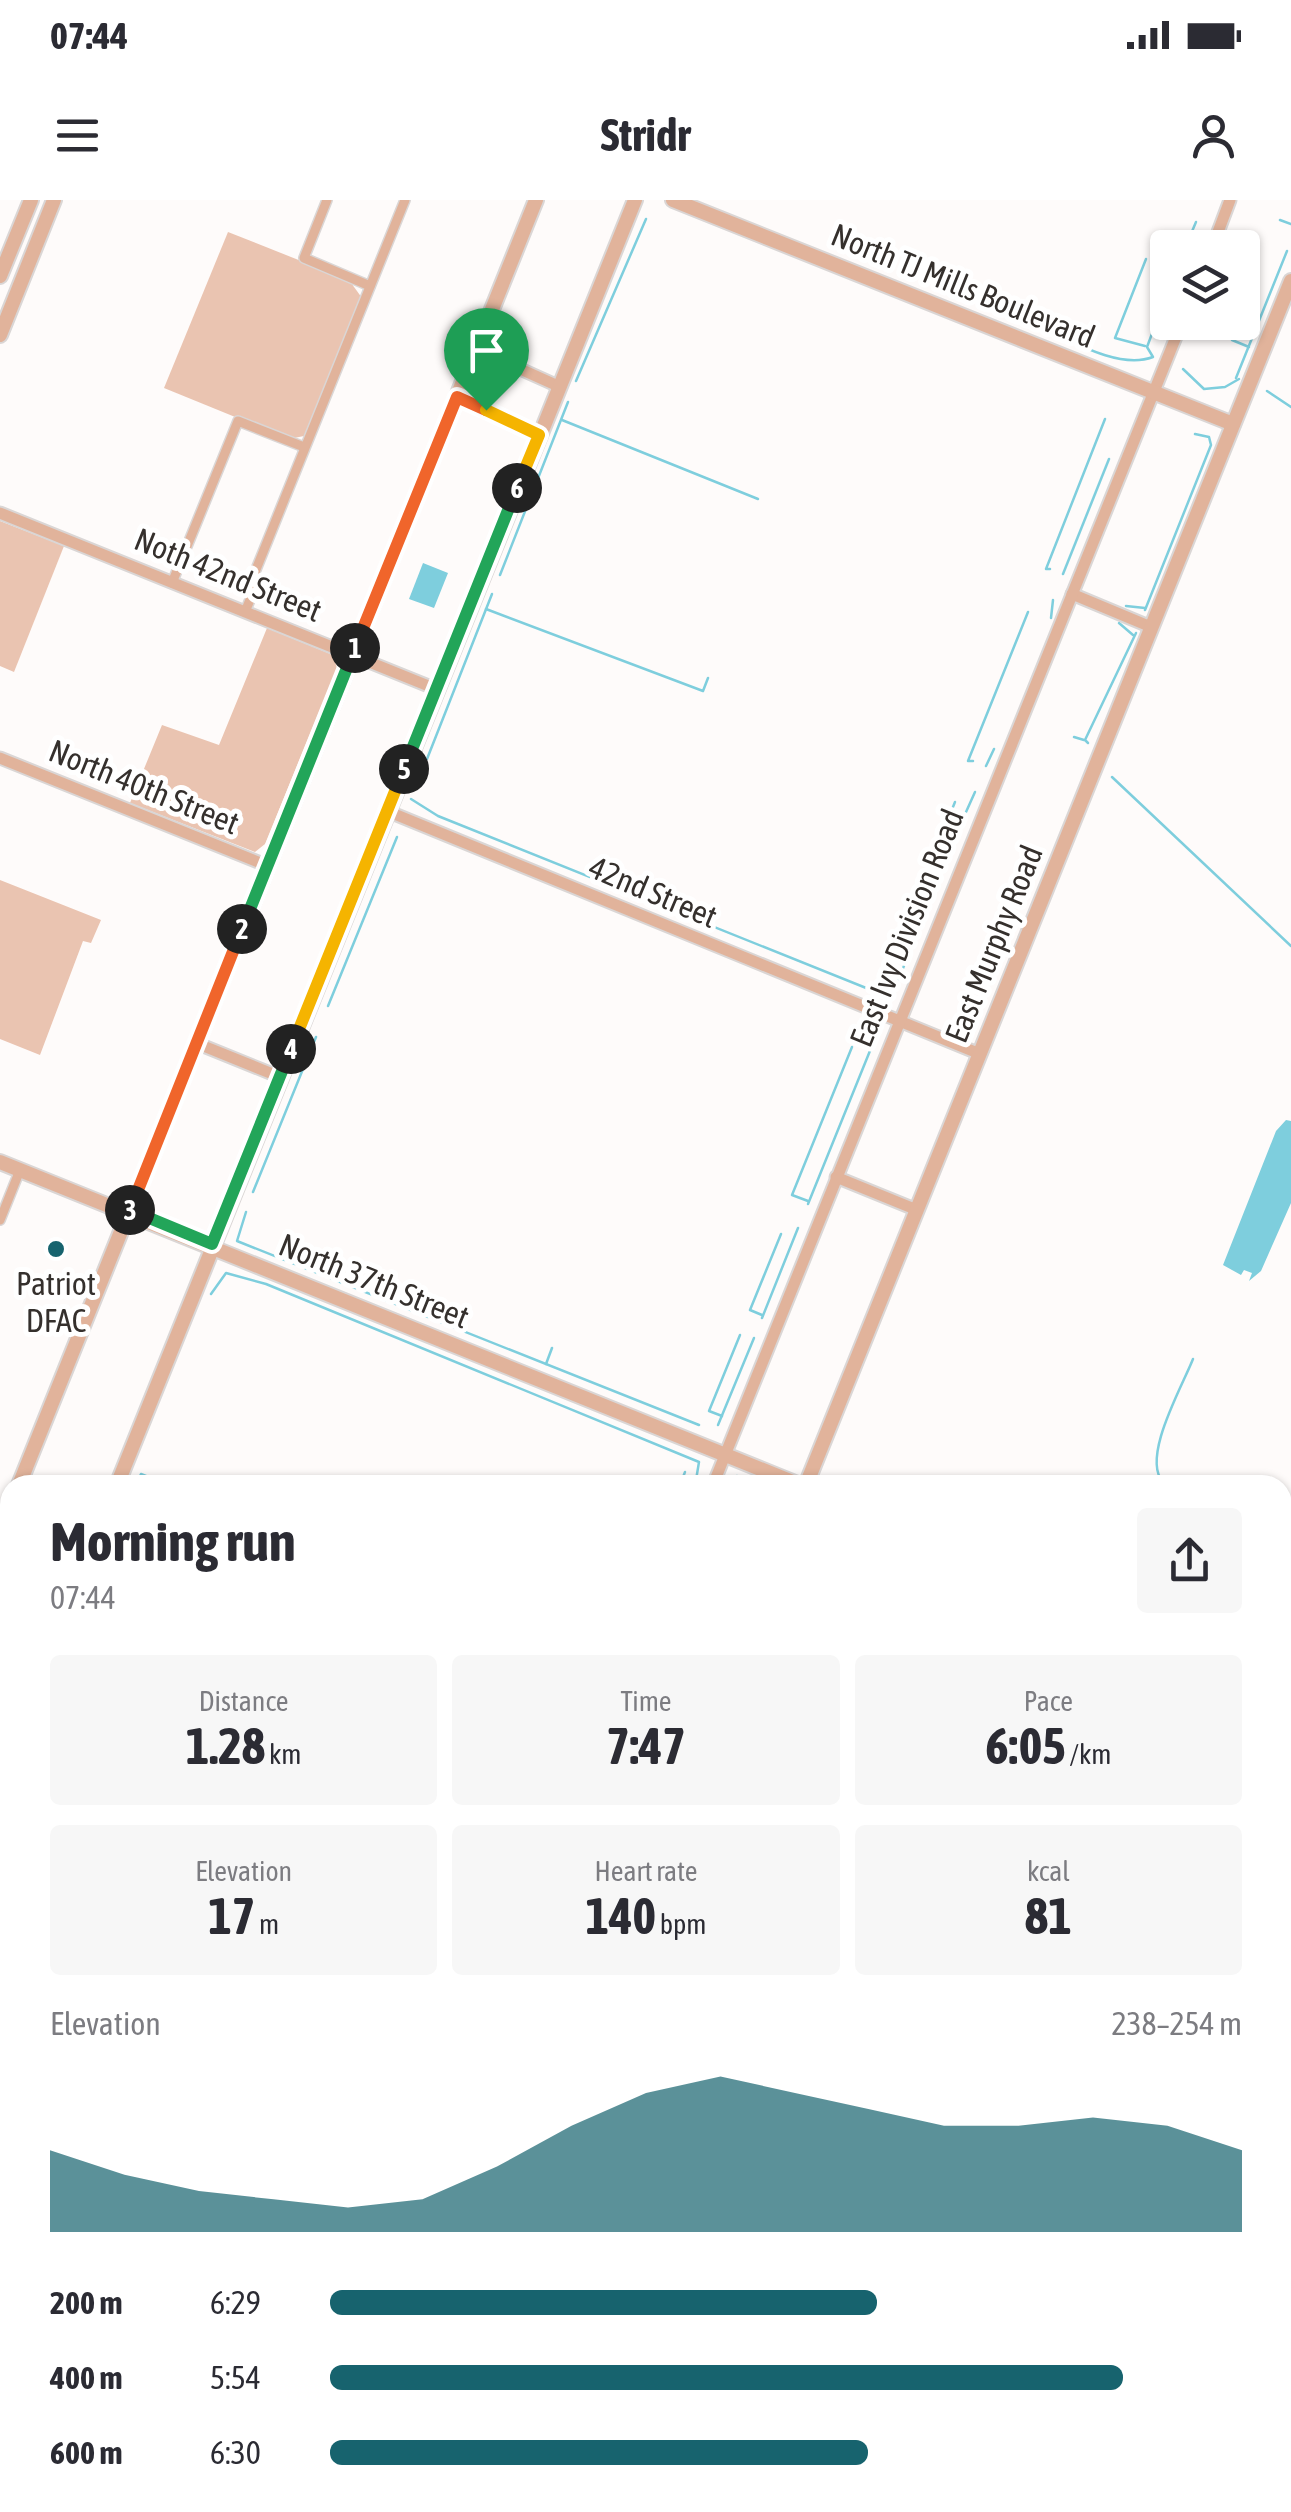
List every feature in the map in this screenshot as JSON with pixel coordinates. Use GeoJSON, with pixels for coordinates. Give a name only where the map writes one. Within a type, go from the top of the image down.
{"type":"FeatureCollection","features":[{"type":"Feature","properties":{"kind":"street"},"geometry":{"type":"LineString","coordinates":[[0,276],[31,200]]}},
{"type":"Feature","properties":{"kind":"street"},"geometry":{"type":"LineString","coordinates":[[0,334],[54,200]]}},
{"type":"Feature","properties":{"kind":"street"},"geometry":{"type":"LineString","coordinates":[[327,200],[304,258],[370,286]]}},
{"type":"Feature","properties":{"kind":"street"},"geometry":{"type":"LineString","coordinates":[[245,612],[256,584],[255,572],[405,200]]}},
{"type":"Feature","properties":{"kind":"street"},"geometry":{"type":"LineString","coordinates":[[23,1475],[536,200]]}},
{"type":"Feature","properties":{"kind":"street"},"geometry":{"type":"LineString","coordinates":[[121,1475],[635,200]]}},
{"type":"Feature","properties":{"kind":"street","name":"North TJ Mills Boulevard"},"geometry":{"type":"LineString","coordinates":[[673,200],[1233,424]]}},
{"type":"Feature","properties":{"kind":"street"},"geometry":{"type":"LineString","coordinates":[[1219,230],[1230,200]]}},
{"type":"Feature","properties":{"kind":"street","name":"East Murphy Road"},"geometry":{"type":"LineString","coordinates":[[807,1475],[1291,281]]}},
{"type":"Feature","properties":{"kind":"street","name":"East Ivy Division Road"},"geometry":{"type":"LineString","coordinates":[[717,1475],[1175,340]]}},
{"type":"Feature","properties":{"kind":"street"},"geometry":{"type":"LineString","coordinates":[[476,350],[558,386]]}},
{"type":"Feature","properties":{"kind":"street"},"geometry":{"type":"LineString","coordinates":[[457,397],[539,435]]}},
{"type":"Feature","properties":{"kind":"street"},"geometry":{"type":"LineString","coordinates":[[172,583],[238,422],[304,447]]}},
{"type":"Feature","properties":{"kind":"street","name":"Noth 42nd Street"},"geometry":{"type":"LineString","coordinates":[[0,513],[436,689]]}},
{"type":"Feature","properties":{"kind":"street"},"geometry":{"type":"LineString","coordinates":[[1072,594],[1151,627]]}},
{"type":"Feature","properties":{"kind":"street","name":"North 40th Street"},"geometry":{"type":"LineString","coordinates":[[0,758],[268,866]]}},
{"type":"Feature","properties":{"kind":"street","name":"42nd Street"},"geometry":{"type":"LineString","coordinates":[[387,811],[980,1054]]}},
{"type":"Feature","properties":{"kind":"street"},"geometry":{"type":"LineString","coordinates":[[196,1043],[280,1077]]}},
{"type":"Feature","properties":{"kind":"street","name":"North 37th Street"},"geometry":{"type":"LineString","coordinates":[[0,1162],[212,1244],[778,1475]]}},
{"type":"Feature","properties":{"kind":"street"},"geometry":{"type":"LineString","coordinates":[[0,1220],[20,1170]]}},
{"type":"Feature","properties":{"kind":"street"},"geometry":{"type":"LineString","coordinates":[[836,1177],[917,1210]]}},
{"type":"Feature","properties":{"kind":"shaded area"},"geometry":{"type":"Polygon","coordinates":[[[228,232],[349,280],[362,298],[304,436],[289,439],[164,388],[228,232]]]}},
{"type":"Feature","properties":{"kind":"shaded area"},"geometry":{"type":"Polygon","coordinates":[[[0,521],[64,546],[14,672],[0,666],[0,521]]]}},
{"type":"Feature","properties":{"kind":"shaded area"},"geometry":{"type":"Polygon","coordinates":[[[267,628],[333,655],[337,668],[265,844],[255,852],[130,803],[162,725],[219,745],[267,628]]]}},
{"type":"Feature","properties":{"kind":"shaded area"},"geometry":{"type":"Polygon","coordinates":[[[0,880],[101,920],[91,943],[83,941],[40,1055],[0,1039],[0,880]]]}},
{"type":"Feature","properties":{"kind":"water"},"geometry":{"type":"Polygon","coordinates":[[[423,563],[448,573],[434,608],[409,599],[423,563]]]}},
{"type":"Feature","properties":{"kind":"water"},"geometry":{"type":"Polygon","coordinates":[[[1286,1120],[1291,1121],[1291,1203],[1261,1271],[1249,1281],[1252,1273],[1244,1270],[1241,1275],[1223,1265],[1276,1131],[1286,1120]]]}},
{"type":"Feature","properties":{"kind":"waterway"},"geometry":{"type":"LineString","coordinates":[[576,381],[646,219]]}},
{"type":"Feature","properties":{"kind":"waterway"},"geometry":{"type":"LineString","coordinates":[[1280,220],[1291,224]]}},
{"type":"Feature","properties":{"kind":"waterway"},"geometry":{"type":"LineString","coordinates":[[1193,230],[1196,222]]}},
{"type":"Feature","properties":{"kind":"waterway"},"geometry":{"type":"LineString","coordinates":[[1236,378],[1287,251]]}},
{"type":"Feature","properties":{"kind":"waterway"},"geometry":{"type":"LineString","coordinates":[[1145,346],[1115,338],[1146,259]]}},
{"type":"Feature","properties":{"kind":"waterway"},"geometry":{"type":"LineString","coordinates":[[1048,328],[1053,315]]}},
{"type":"Feature","properties":{"kind":"waterway"},"geometry":{"type":"LineString","coordinates":[[1030,322],[1074,343],[1123,359],[1153,357],[1147,347],[1150,339]]}},
{"type":"Feature","properties":{"kind":"waterway"},"geometry":{"type":"LineString","coordinates":[[1232,340],[1249,347]]}},
{"type":"Feature","properties":{"kind":"waterway"},"geometry":{"type":"LineString","coordinates":[[1183,369],[1204,389],[1225,387],[1239,379]]}},
{"type":"Feature","properties":{"kind":"waterway"},"geometry":{"type":"LineString","coordinates":[[1267,391],[1291,407]]}},
{"type":"Feature","properties":{"kind":"waterway"},"geometry":{"type":"LineString","coordinates":[[500,575],[568,402]]}},
{"type":"Feature","properties":{"kind":"waterway"},"geometry":{"type":"LineString","coordinates":[[1050,569],[1046,569],[1105,419]]}},
{"type":"Feature","properties":{"kind":"waterway"},"geometry":{"type":"LineString","coordinates":[[562,420],[758,499]]}},
{"type":"Feature","properties":{"kind":"waterway"},"geometry":{"type":"LineString","coordinates":[[1145,610],[1211,445],[1209,437],[1195,434]]}},
{"type":"Feature","properties":{"kind":"waterway"},"geometry":{"type":"LineString","coordinates":[[1063,574],[1109,459]]}},
{"type":"Feature","properties":{"kind":"waterway"},"geometry":{"type":"LineString","coordinates":[[427,759],[492,594]]}},
{"type":"Feature","properties":{"kind":"waterway"},"geometry":{"type":"LineString","coordinates":[[1051,618],[1053,600]]}},
{"type":"Feature","properties":{"kind":"waterway"},"geometry":{"type":"LineString","coordinates":[[1126,606],[1145,608]]}},
{"type":"Feature","properties":{"kind":"waterway"},"geometry":{"type":"LineString","coordinates":[[486,609],[703,691],[708,678]]}},
{"type":"Feature","properties":{"kind":"waterway"},"geometry":{"type":"LineString","coordinates":[[973,761],[968,761],[1028,612]]}},
{"type":"Feature","properties":{"kind":"waterway"},"geometry":{"type":"LineString","coordinates":[[1119,623],[1133,635]]}},
{"type":"Feature","properties":{"kind":"waterway"},"geometry":{"type":"LineString","coordinates":[[1088,743],[1085,740],[1136,633]]}},
{"type":"Feature","properties":{"kind":"waterway"},"geometry":{"type":"LineString","coordinates":[[1074,737],[1084,740]]}},
{"type":"Feature","properties":{"kind":"waterway"},"geometry":{"type":"LineString","coordinates":[[986,766],[994,749]]}},
{"type":"Feature","properties":{"kind":"waterway"},"geometry":{"type":"LineString","coordinates":[[1112,777],[1291,946]]}},
{"type":"Feature","properties":{"kind":"waterway"},"geometry":{"type":"LineString","coordinates":[[955,802],[925,876],[935,881],[975,792]]}},
{"type":"Feature","properties":{"kind":"waterway"},"geometry":{"type":"LineString","coordinates":[[411,799],[438,816],[891,998],[920,926]]}},
{"type":"Feature","properties":{"kind":"waterway"},"geometry":{"type":"LineString","coordinates":[[328,1006],[397,837]]}},
{"type":"Feature","properties":{"kind":"waterway"},"geometry":{"type":"LineString","coordinates":[[588,874],[593,863]]}},
{"type":"Feature","properties":{"kind":"waterway"},"geometry":{"type":"LineString","coordinates":[[895,984],[883,979],[914,903]]}},
{"type":"Feature","properties":{"kind":"waterway"},"geometry":{"type":"LineString","coordinates":[[808,1204],[878,1031]]}},
{"type":"Feature","properties":{"kind":"waterway"},"geometry":{"type":"LineString","coordinates":[[253,1192],[316,1037]]}},
{"type":"Feature","properties":{"kind":"waterway"},"geometry":{"type":"LineString","coordinates":[[808,1201],[792,1195],[852,1047]]}},
{"type":"Feature","properties":{"kind":"waterway"},"geometry":{"type":"LineString","coordinates":[[246,1212],[237,1241],[699,1425]]}},
{"type":"Feature","properties":{"kind":"waterway"},"geometry":{"type":"LineString","coordinates":[[762,1318],[798,1228]]}},
{"type":"Feature","properties":{"kind":"waterway"},"geometry":{"type":"LineString","coordinates":[[762,1315],[750,1310],[781,1234]]}},
{"type":"Feature","properties":{"kind":"waterway"},"geometry":{"type":"LineString","coordinates":[[211,1294],[226,1273],[266,1284],[699,1462],[697,1475]]}},
{"type":"Feature","properties":{"kind":"waterway"},"geometry":{"type":"LineString","coordinates":[[443,1323],[449,1307]]}},
{"type":"Feature","properties":{"kind":"waterway"},"geometry":{"type":"LineString","coordinates":[[722,1416],[709,1411],[740,1335]]}},
{"type":"Feature","properties":{"kind":"waterway"},"geometry":{"type":"LineString","coordinates":[[718,1425],[754,1338]]}},
{"type":"Feature","properties":{"kind":"waterway"},"geometry":{"type":"LineString","coordinates":[[546,1364],[552,1348]]}},
{"type":"Feature","properties":{"kind":"waterway"},"geometry":{"type":"LineString","coordinates":[[1160,1475],[1160,1440],[1193,1359]]}},
{"type":"Feature","properties":{"kind":"place","name":"Patriot DFAC"},"geometry":{"type":"Point","coordinates":[56,1249]}},
{"type":"Feature","properties":{"kind":"route"},"geometry":{"type":"LineString","coordinates":[[457,397],[486,410],[539,435],[212,1244],[129,1212],[457,397]]}}]}
